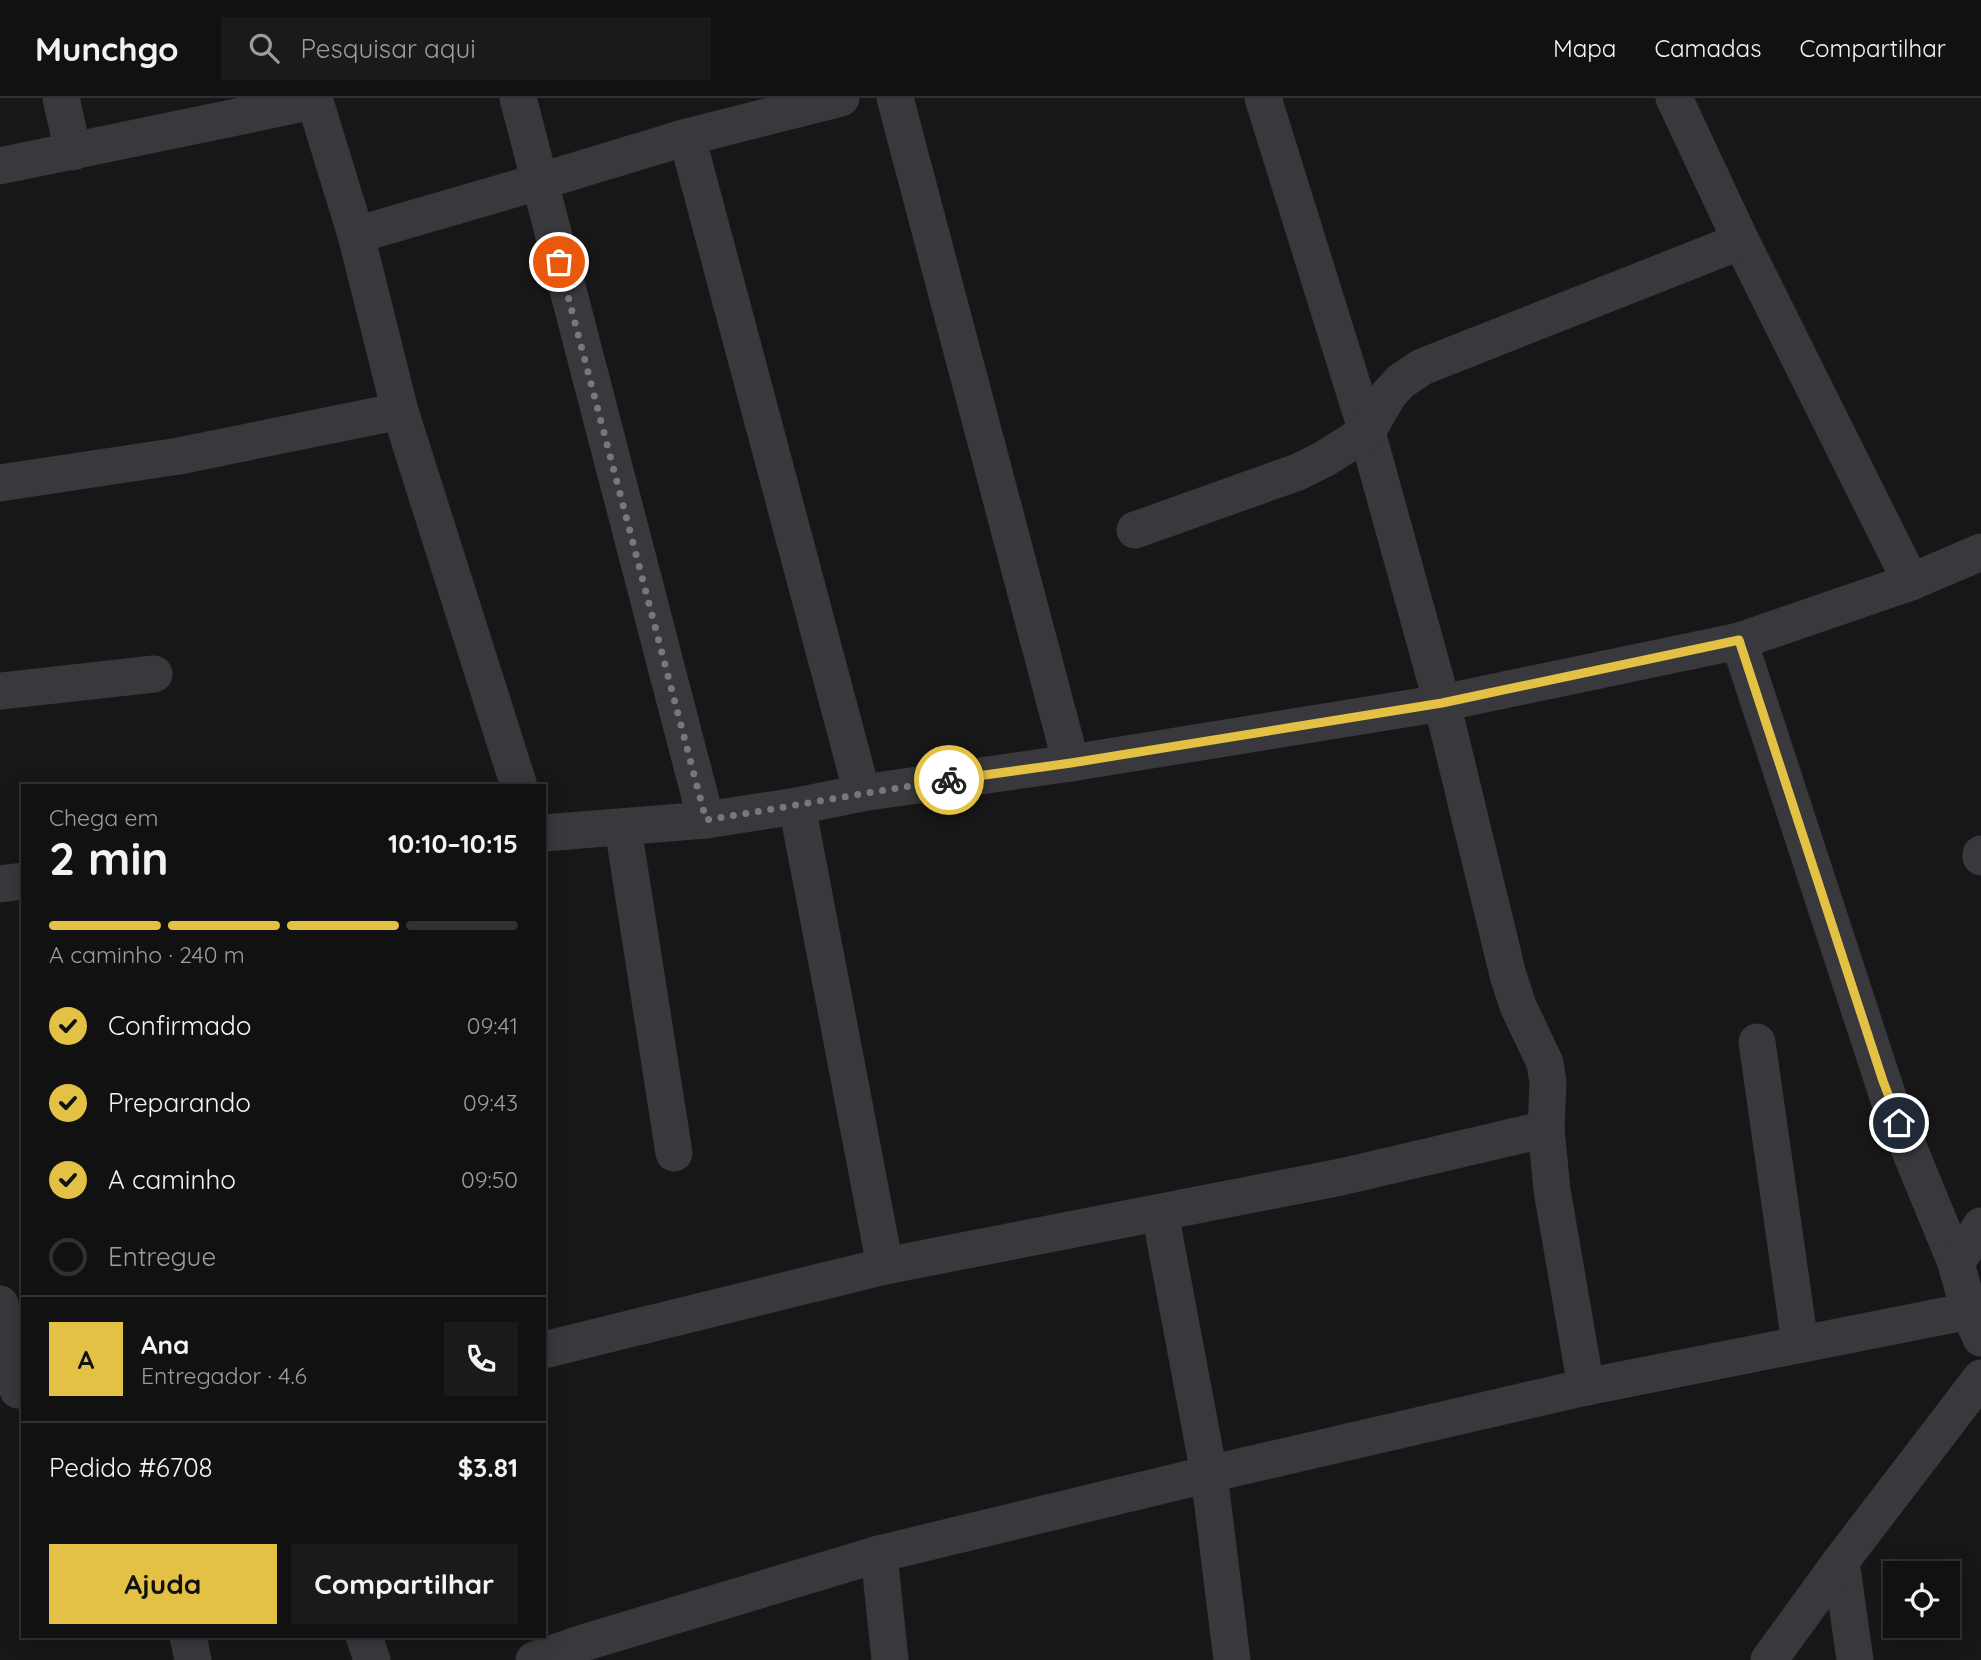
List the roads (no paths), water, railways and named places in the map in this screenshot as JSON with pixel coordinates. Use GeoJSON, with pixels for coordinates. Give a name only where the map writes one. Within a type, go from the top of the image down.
{"type":"FeatureCollection","features":[{"type":"Feature","properties":{"kind":"street"},"geometry":{"type":"LineString","coordinates":[[61,98],[73,152]]}},
{"type":"Feature","properties":{"kind":"street"},"geometry":{"type":"LineString","coordinates":[[518,98],[706,820]]}},
{"type":"Feature","properties":{"kind":"street"},"geometry":{"type":"LineString","coordinates":[[895,98],[1071,763]]}},
{"type":"Feature","properties":{"kind":"street"},"geometry":{"type":"LineString","coordinates":[[1263,98],[1367,432],[1442,703],[1508,975],[1518,1006],[1545,1063],[1548,1082],[1546,1129],[1552,1190],[1586,1387]]}},
{"type":"Feature","properties":{"kind":"street"},"geometry":{"type":"LineString","coordinates":[[1674,98],[1741,241],[1911,582]]}},
{"type":"Feature","properties":{"kind":"street"},"geometry":{"type":"LineString","coordinates":[[0,166],[314,99],[356,235],[400,411],[518,784]]}},
{"type":"Feature","properties":{"kind":"street"},"geometry":{"type":"LineString","coordinates":[[356,235],[687,137],[832,99]]}},
{"type":"Feature","properties":{"kind":"street"},"geometry":{"type":"LineString","coordinates":[[687,137],[862,793]]}},
{"type":"Feature","properties":{"kind":"street"},"geometry":{"type":"LineString","coordinates":[[1135,530],[1298,472],[1324,460],[1367,432],[1389,394],[1422,367],[1741,241]]}},
{"type":"Feature","properties":{"kind":"street"},"geometry":{"type":"LineString","coordinates":[[0,483],[180,456],[400,411]]}},
{"type":"Feature","properties":{"kind":"street"},"geometry":{"type":"LineString","coordinates":[[546,833],[706,820],[862,793],[1071,763],[1442,703],[1739,640],[1911,582],[1981,552]]}},
{"type":"Feature","properties":{"kind":"street"},"geometry":{"type":"LineString","coordinates":[[534,1660],[879,1554],[1209,1474],[1586,1387],[1800,1344],[1975,1324],[1956,1263],[1889,1100],[1739,640]]}},
{"type":"Feature","properties":{"kind":"street"},"geometry":{"type":"LineString","coordinates":[[0,691],[154,674]]}},
{"type":"Feature","properties":{"kind":"street"},"geometry":{"type":"LineString","coordinates":[[797,806],[885,1266]]}},
{"type":"Feature","properties":{"kind":"street"},"geometry":{"type":"LineString","coordinates":[[623,828],[674,1153]]}},
{"type":"Feature","properties":{"kind":"street"},"geometry":{"type":"LineString","coordinates":[[0,884],[21,881]]}},
{"type":"Feature","properties":{"kind":"street"},"geometry":{"type":"LineString","coordinates":[[1757,1041],[1800,1344]]}},
{"type":"Feature","properties":{"kind":"street"},"geometry":{"type":"LineString","coordinates":[[546,1350],[885,1266],[1341,1177],[1546,1129]]}},
{"type":"Feature","properties":{"kind":"street"},"geometry":{"type":"LineString","coordinates":[[1160,1213],[1209,1474],[1232,1660]]}},
{"type":"Feature","properties":{"kind":"street"},"geometry":{"type":"LineString","coordinates":[[1956,1263],[1981,1226]]}},
{"type":"Feature","properties":{"kind":"street"},"geometry":{"type":"LineString","coordinates":[[0,1304],[14,1392]]}},
{"type":"Feature","properties":{"kind":"street"},"geometry":{"type":"LineString","coordinates":[[1769,1660],[1981,1378]]}},
{"type":"Feature","properties":{"kind":"street"},"geometry":{"type":"LineString","coordinates":[[879,1554],[890,1660]]}},
{"type":"Feature","properties":{"kind":"street"},"geometry":{"type":"LineString","coordinates":[[1841,1561],[1855,1660]]}},
{"type":"Feature","properties":{"kind":"street"},"geometry":{"type":"LineString","coordinates":[[188,1638],[193,1660]]}},
{"type":"Feature","properties":{"kind":"street"},"geometry":{"type":"LineString","coordinates":[[365,1638],[372,1660]]}}]}
